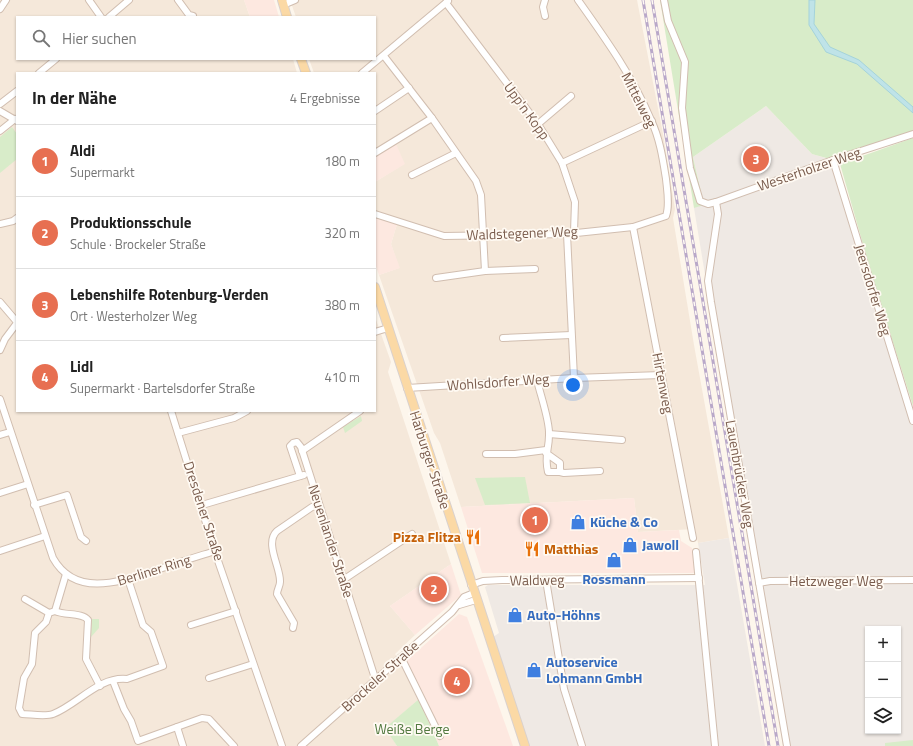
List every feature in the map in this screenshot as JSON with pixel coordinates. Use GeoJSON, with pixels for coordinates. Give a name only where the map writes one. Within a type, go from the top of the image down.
{"type":"FeatureCollection","features":[{"type":"Feature","properties":{"kind":"main road"},"geometry":{"type":"LineString","coordinates":[[283,2],[287,16]]}},
{"type":"Feature","properties":{"kind":"main road"},"geometry":{"type":"LineString","coordinates":[[301,60],[306,72]]}},
{"type":"Feature","properties":{"kind":"main road","name":"Harburger Straße"},"geometry":{"type":"LineString","coordinates":[[376,290],[525,746]]}},
{"type":"Feature","properties":{"kind":"street"},"geometry":{"type":"LineString","coordinates":[[0,9],[6,0]]}},
{"type":"Feature","properties":{"kind":"street"},"geometry":{"type":"LineString","coordinates":[[89,0],[100,16]]}},
{"type":"Feature","properties":{"kind":"street"},"geometry":{"type":"LineString","coordinates":[[110,16],[129,0]]}},
{"type":"Feature","properties":{"kind":"street"},"geometry":{"type":"LineString","coordinates":[[178,0],[189,15],[192,16]]}},
{"type":"Feature","properties":{"kind":"street"},"geometry":{"type":"LineString","coordinates":[[283,2],[295,0]]}},
{"type":"Feature","properties":{"kind":"street"},"geometry":{"type":"LineString","coordinates":[[545,0],[543,7],[545,16]]}},
{"type":"Feature","properties":{"kind":"street","name":"Mittelweg"},"geometry":{"type":"LineString","coordinates":[[578,0],[606,39],[628,75],[652,121],[660,145],[668,212]]}},
{"type":"Feature","properties":{"kind":"street","name":"Westerholzer Weg"},"geometry":{"type":"LineString","coordinates":[[664,0],[668,21],[685,62],[682,108],[690,168],[698,198],[705,204],[716,202],[833,160],[913,134]]}},
{"type":"Feature","properties":{"kind":"street"},"geometry":{"type":"LineString","coordinates":[[363,72],[447,1]]}},
{"type":"Feature","properties":{"kind":"street","name":"Upp'n Kopp"},"geometry":{"type":"LineString","coordinates":[[447,1],[538,124],[562,163],[576,202],[571,233],[571,335],[574,378]]}},
{"type":"Feature","properties":{"kind":"street"},"geometry":{"type":"LineString","coordinates":[[384,56],[432,118],[476,181],[481,195],[485,271]]}},
{"type":"Feature","properties":{"kind":"street"},"geometry":{"type":"LineString","coordinates":[[40,72],[55,60]]}},
{"type":"Feature","properties":{"kind":"street"},"geometry":{"type":"LineString","coordinates":[[376,110],[409,88]]}},
{"type":"Feature","properties":{"kind":"street"},"geometry":{"type":"LineString","coordinates":[[0,104],[16,91]]}},
{"type":"Feature","properties":{"kind":"street"},"geometry":{"type":"LineString","coordinates":[[538,124],[571,96]]}},
{"type":"Feature","properties":{"kind":"street"},"geometry":{"type":"LineString","coordinates":[[0,110],[16,120],[0,131]]}},
{"type":"Feature","properties":{"kind":"street"},"geometry":{"type":"LineString","coordinates":[[376,152],[432,118]]}},
{"type":"Feature","properties":{"kind":"street"},"geometry":{"type":"LineString","coordinates":[[562,163],[652,121]]}},
{"type":"Feature","properties":{"kind":"street"},"geometry":{"type":"LineString","coordinates":[[412,175],[456,153]]}},
{"type":"Feature","properties":{"kind":"street","name":"Jeersdorfer Weg"},"geometry":{"type":"LineString","coordinates":[[833,160],[913,421]]}},
{"type":"Feature","properties":{"kind":"street","name":"Lauenbrücker Weg"},"geometry":{"type":"LineString","coordinates":[[716,202],[718,214],[709,274],[709,288],[787,746]]}},
{"type":"Feature","properties":{"kind":"street","name":"Waldstegener Weg"},"geometry":{"type":"LineString","coordinates":[[376,214],[444,236],[571,233],[633,227],[664,218],[668,212]]}},
{"type":"Feature","properties":{"kind":"street"},"geometry":{"type":"LineString","coordinates":[[0,224],[13,221],[16,219]]}},
{"type":"Feature","properties":{"kind":"street","name":"Hirtenweg"},"geometry":{"type":"LineString","coordinates":[[633,227],[693,538]]}},
{"type":"Feature","properties":{"kind":"street"},"geometry":{"type":"LineString","coordinates":[[436,278],[485,271],[535,269]]}},
{"type":"Feature","properties":{"kind":"street"},"geometry":{"type":"LineString","coordinates":[[0,302],[16,322]]}},
{"type":"Feature","properties":{"kind":"street"},"geometry":{"type":"LineString","coordinates":[[0,350],[16,325]]}},
{"type":"Feature","properties":{"kind":"street"},"geometry":{"type":"LineString","coordinates":[[376,332],[388,328]]}},
{"type":"Feature","properties":{"kind":"street"},"geometry":{"type":"LineString","coordinates":[[503,338],[571,335]]}},
{"type":"Feature","properties":{"kind":"street","name":"Wohlsdorfer Weg"},"geometry":{"type":"LineString","coordinates":[[407,388],[574,378],[661,375]]}},
{"type":"Feature","properties":{"kind":"street"},"geometry":{"type":"LineString","coordinates":[[537,380],[549,434],[546,452],[548,472],[564,473],[600,471]]}},
{"type":"Feature","properties":{"kind":"street","name":"Berliner Ring"},"geometry":{"type":"LineString","coordinates":[[0,400],[52,558],[66,574],[76,579],[93,583],[114,583],[215,551]]}},
{"type":"Feature","properties":{"kind":"street","name":"Dresdener Straße"},"geometry":{"type":"LineString","coordinates":[[171,412],[202,505],[215,551],[282,746]]}},
{"type":"Feature","properties":{"kind":"street"},"geometry":{"type":"LineString","coordinates":[[178,433],[234,418],[245,412]]}},
{"type":"Feature","properties":{"kind":"street"},"geometry":{"type":"LineString","coordinates":[[302,450],[359,412]]}},
{"type":"Feature","properties":{"kind":"street"},"geometry":{"type":"LineString","coordinates":[[0,435],[10,432]]}},
{"type":"Feature","properties":{"kind":"street"},"geometry":{"type":"LineString","coordinates":[[549,434],[622,440]]}},
{"type":"Feature","properties":{"kind":"street","name":"Neuenlander Straße"},"geometry":{"type":"LineString","coordinates":[[300,476],[290,446],[293,442],[297,442],[302,450],[374,675],[377,679]]}},
{"type":"Feature","properties":{"kind":"street"},"geometry":{"type":"LineString","coordinates":[[486,454],[546,452],[560,463],[560,472]]}},
{"type":"Feature","properties":{"kind":"street"},"geometry":{"type":"LineString","coordinates":[[202,505],[310,474]]}},
{"type":"Feature","properties":{"kind":"street"},"geometry":{"type":"LineString","coordinates":[[0,493],[28,484]]}},
{"type":"Feature","properties":{"kind":"street"},"geometry":{"type":"LineString","coordinates":[[34,505],[67,495],[81,537],[86,541]]}},
{"type":"Feature","properties":{"kind":"street"},"geometry":{"type":"LineString","coordinates":[[293,628],[294,622],[277,594],[280,580],[273,553],[273,537],[276,531],[319,504]]}},
{"type":"Feature","properties":{"kind":"street"},"geometry":{"type":"LineString","coordinates":[[343,580],[412,534]]}},
{"type":"Feature","properties":{"kind":"street"},"geometry":{"type":"LineString","coordinates":[[0,551],[45,536]]}},
{"type":"Feature","properties":{"kind":"street"},"geometry":{"type":"LineString","coordinates":[[696,552],[715,746]]}},
{"type":"Feature","properties":{"kind":"street"},"geometry":{"type":"LineString","coordinates":[[66,574],[52,612],[46,622],[35,633],[32,664],[24,678],[19,708],[22,714],[52,715],[100,686],[113,681],[127,679],[163,666],[151,632],[143,625],[128,579]]}},
{"type":"Feature","properties":{"kind":"street","name":"Waldweg"},"geometry":{"type":"LineString","coordinates":[[474,593],[483,581],[699,578]]}},
{"type":"Feature","properties":{"kind":"street"},"geometry":{"type":"LineString","coordinates":[[546,580],[564,688],[582,746]]}},
{"type":"Feature","properties":{"kind":"street","name":"Hetzweger Weg"},"geometry":{"type":"LineString","coordinates":[[759,583],[770,581],[913,580]]}},
{"type":"Feature","properties":{"kind":"street","name":"Brockeler Straße"},"geometry":{"type":"LineString","coordinates":[[301,746],[459,605],[464,597],[474,593]]}},
{"type":"Feature","properties":{"kind":"street"},"geometry":{"type":"LineString","coordinates":[[25,599],[52,612],[84,616],[88,620],[86,659],[100,686]]}},
{"type":"Feature","properties":{"kind":"street"},"geometry":{"type":"LineString","coordinates":[[191,625],[236,611]]}},
{"type":"Feature","properties":{"kind":"street"},"geometry":{"type":"LineString","coordinates":[[401,657],[440,736]]}},
{"type":"Feature","properties":{"kind":"street"},"geometry":{"type":"LineString","coordinates":[[208,678],[253,664]]}},
{"type":"Feature","properties":{"kind":"street"},"geometry":{"type":"LineString","coordinates":[[113,681],[124,709],[131,720],[138,741],[202,718],[209,719],[234,746]]}},
{"type":"Feature","properties":{"kind":"street"},"geometry":{"type":"LineString","coordinates":[[177,727],[183,746]]}},
{"type":"Feature","properties":{"kind":"shaded area"},"geometry":{"type":"Polygon","coordinates":[[[0,0],[244,0],[250,16],[16,16],[16,60],[293,60],[297,72],[16,72],[16,412],[376,412],[376,320],[391,362],[388,372],[451,564],[390,606],[415,635],[395,654],[403,664],[419,699],[386,728],[397,746],[0,746],[0,0]]]}},
{"type":"Feature","properties":{"kind":"shaded area"},"geometry":{"type":"Polygon","coordinates":[[[244,0],[274,0],[279,16],[250,16],[244,0]]]}},
{"type":"Feature","properties":{"kind":"shaded area"},"geometry":{"type":"Polygon","coordinates":[[[290,0],[637,0],[663,134],[675,209],[673,218],[694,345],[729,538],[698,543],[695,529],[638,532],[634,498],[461,507],[440,443],[434,433],[379,275],[399,268],[391,244],[397,224],[376,216],[376,181],[404,164],[376,156],[376,72],[314,72],[309,60],[376,60],[376,16],[296,16],[290,0]]]}},
{"type":"Feature","properties":{"kind":"shaded area"},"geometry":{"type":"Polygon","coordinates":[[[766,106],[812,154],[833,160],[913,424],[913,746],[783,746],[694,208],[704,204],[693,157],[766,106]]]}},
{"type":"Feature","properties":{"kind":"shaded area"},"geometry":{"type":"Polygon","coordinates":[[[396,144],[405,164],[376,181],[376,155],[396,144]]]}},
{"type":"Feature","properties":{"kind":"shaded area"},"geometry":{"type":"Polygon","coordinates":[[[376,216],[397,224],[391,244],[400,268],[379,275],[376,266],[376,216]]]}},
{"type":"Feature","properties":{"kind":"shaded area"},"geometry":{"type":"Polygon","coordinates":[[[634,498],[638,532],[679,530],[681,541],[692,548],[697,573],[482,573],[461,507],[634,498]]]}},
{"type":"Feature","properties":{"kind":"shaded area"},"geometry":{"type":"Polygon","coordinates":[[[729,538],[765,746],[529,746],[493,637],[499,633],[485,587],[488,585],[705,585],[698,543],[729,538]]]}},
{"type":"Feature","properties":{"kind":"shaded area"},"geometry":{"type":"Polygon","coordinates":[[[451,564],[461,595],[415,635],[390,606],[451,564]]]}},
{"type":"Feature","properties":{"kind":"shaded area"},"geometry":{"type":"Polygon","coordinates":[[[459,614],[467,617],[513,746],[439,746],[403,664],[459,614]]]}},
{"type":"Feature","properties":{"kind":"green space"},"geometry":{"type":"Polygon","coordinates":[[[660,0],[913,0],[913,132],[830,159],[812,154],[766,106],[693,157],[704,205],[694,208],[660,0]]]}},
{"type":"Feature","properties":{"kind":"green space"},"geometry":{"type":"Polygon","coordinates":[[[12,127],[16,133],[16,160],[0,173],[0,137],[12,127]]]}},
{"type":"Feature","properties":{"kind":"green space"},"geometry":{"type":"Polygon","coordinates":[[[913,138],[913,406],[873,279],[840,164],[913,138]]]}},
{"type":"Feature","properties":{"kind":"green space"},"geometry":{"type":"Polygon","coordinates":[[[361,416],[362,421],[345,433],[343,427],[361,416]]]}},
{"type":"Feature","properties":{"kind":"green space"},"geometry":{"type":"Polygon","coordinates":[[[525,477],[530,503],[485,505],[475,478],[525,477]]]}},
{"type":"Feature","properties":{"kind":"green space"},"geometry":{"type":"Polygon","coordinates":[[[92,619],[99,619],[99,628],[91,637],[92,619]]]}},
{"type":"Feature","properties":{"kind":"green space","name":"Weiße Berge"},"geometry":{"type":"Polygon","coordinates":[[[419,699],[439,746],[397,746],[385,728],[419,699]]]}},
{"type":"Feature","properties":{"kind":"green space"},"geometry":{"type":"Polygon","coordinates":[[[913,740],[913,746],[885,746],[885,743],[913,740]]]}},
{"type":"Feature","properties":{"kind":"water"},"geometry":{"type":"Polygon","coordinates":[[[809,0],[815,0],[814,24],[830,47],[859,60],[913,107],[913,113],[857,64],[826,52],[809,25],[809,0]]]}},
{"type":"Feature","properties":{"kind":"railway"},"geometry":{"type":"LineString","coordinates":[[643,0],[769,746]]}},
{"type":"Feature","properties":{"kind":"railway"},"geometry":{"type":"LineString","coordinates":[[652,0],[778,746]]}},
{"type":"Feature","properties":{"kind":"place","name":"Lebenshilfe Rotenburg-Verden"},"geometry":{"type":"Point","coordinates":[756,159]}},
{"type":"Feature","properties":{"kind":"place","name":"Aldi"},"geometry":{"type":"Point","coordinates":[535,520]}},
{"type":"Feature","properties":{"kind":"place","name":"Küche & Co"},"geometry":{"type":"Point","coordinates":[578,522]}},
{"type":"Feature","properties":{"kind":"place","name":"Pizza Flitza"},"geometry":{"type":"Point","coordinates":[473,537]}},
{"type":"Feature","properties":{"kind":"place","name":"Jawoll"},"geometry":{"type":"Point","coordinates":[630,545]}},
{"type":"Feature","properties":{"kind":"place","name":"Matthias"},"geometry":{"type":"Point","coordinates":[532,549]}},
{"type":"Feature","properties":{"kind":"place","name":"Rossmann"},"geometry":{"type":"Point","coordinates":[614,560]}},
{"type":"Feature","properties":{"kind":"place","name":"Produktionsschule"},"geometry":{"type":"Point","coordinates":[434,589]}},
{"type":"Feature","properties":{"kind":"place","name":"Auto-Höhns"},"geometry":{"type":"Point","coordinates":[515,615]}},
{"type":"Feature","properties":{"kind":"place","name":"Autoservice Lohmann GmbH"},"geometry":{"type":"Point","coordinates":[534,670]}},
{"type":"Feature","properties":{"kind":"place","name":"Lidl"},"geometry":{"type":"Point","coordinates":[457,681]}}]}
